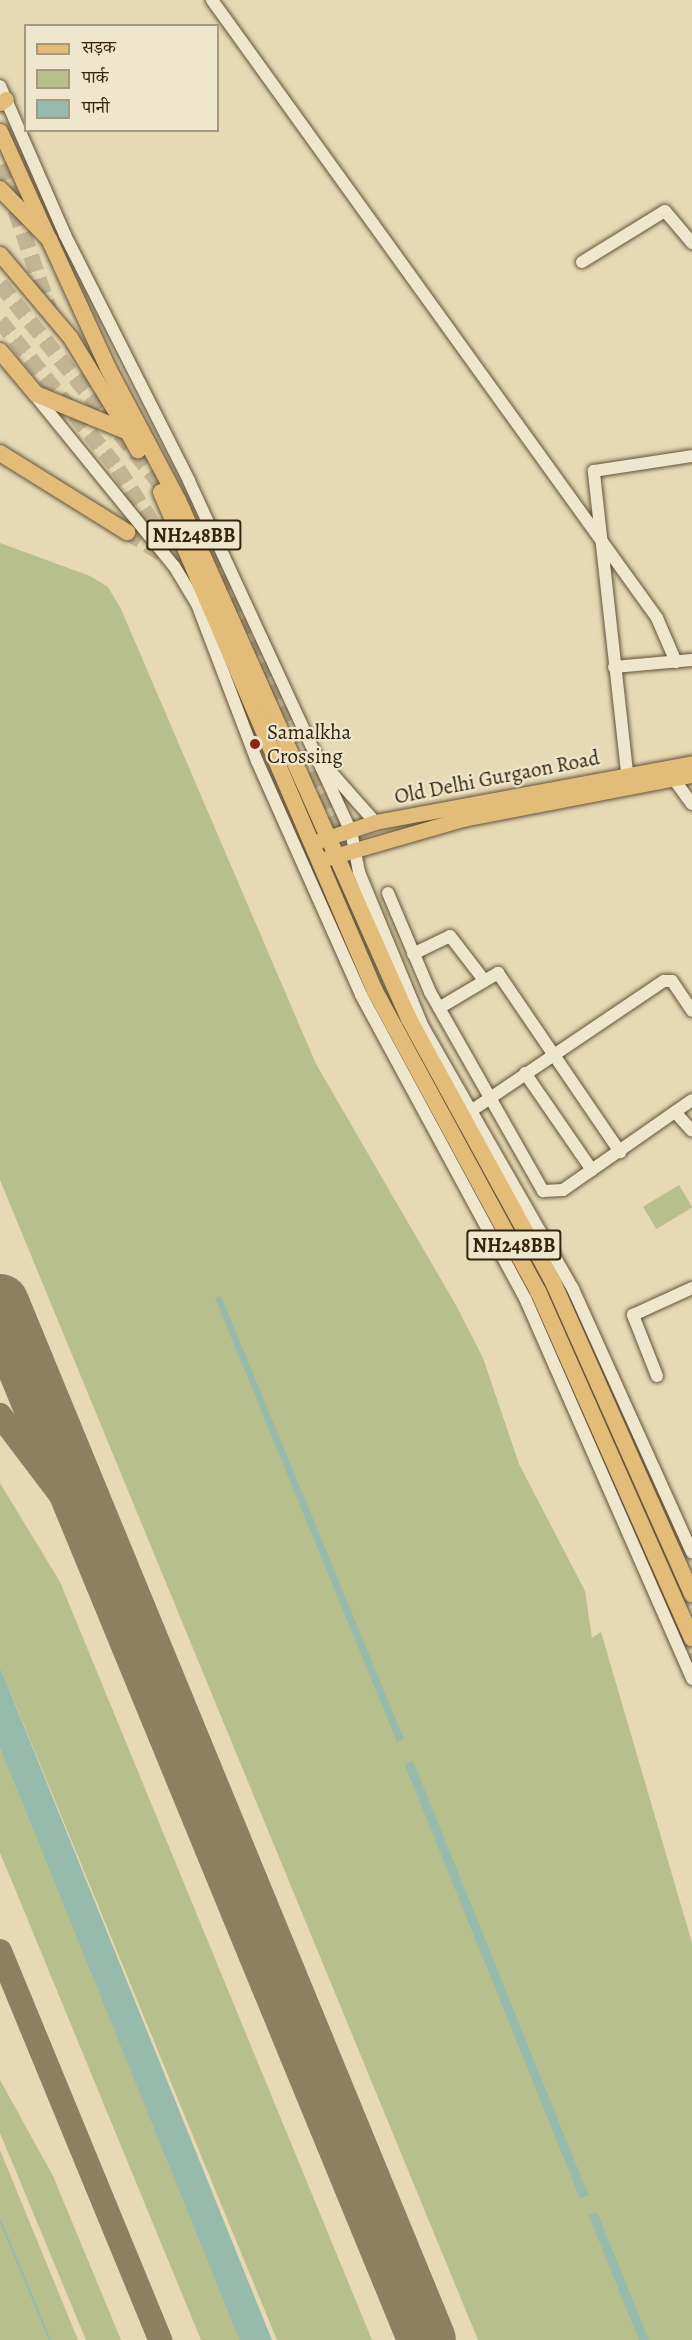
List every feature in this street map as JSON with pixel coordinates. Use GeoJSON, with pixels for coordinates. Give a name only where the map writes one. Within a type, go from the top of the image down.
{"type":"FeatureCollection","features":[{"type":"Feature","properties":{"kind":"highway"},"geometry":{"type":"LineString","coordinates":[[0,189],[49,239]]}},
{"type":"Feature","properties":{"kind":"highway","name":"NH248BB"},"geometry":{"type":"LineString","coordinates":[[49,239],[123,399],[178,500],[330,837],[409,1019],[466,1114],[553,1282],[692,1594]]}},
{"type":"Feature","properties":{"kind":"highway"},"geometry":{"type":"LineString","coordinates":[[0,351],[30,390],[128,432]]}},
{"type":"Feature","properties":{"kind":"highway","name":"NH248BB"},"geometry":{"type":"LineString","coordinates":[[128,432],[168,504],[375,991],[538,1291],[692,1638]]}},
{"type":"Feature","properties":{"kind":"highway"},"geometry":{"type":"LineString","coordinates":[[0,453],[128,532]]}},
{"type":"Feature","properties":{"kind":"main road"},"geometry":{"type":"LineString","coordinates":[[0,131],[49,239]]}},
{"type":"Feature","properties":{"kind":"main road"},"geometry":{"type":"LineString","coordinates":[[0,254],[70,337],[128,432]]}},
{"type":"Feature","properties":{"kind":"main road","name":"Old Delhi Gurgaon Road"},"geometry":{"type":"LineString","coordinates":[[313,843],[375,822],[627,772],[683,771]]}},
{"type":"Feature","properties":{"kind":"main road","name":"Old Delhi Gurgaon Road"},"geometry":{"type":"LineString","coordinates":[[320,860],[354,848],[463,819],[683,771]]}},
{"type":"Feature","properties":{"kind":"street"},"geometry":{"type":"LineString","coordinates":[[212,0],[602,545],[657,618],[676,662]]}},
{"type":"Feature","properties":{"kind":"street"},"geometry":{"type":"LineString","coordinates":[[2,96],[305,739],[351,831],[354,848],[423,1027],[466,1114],[573,1289],[692,1551]]}},
{"type":"Feature","properties":{"kind":"street"},"geometry":{"type":"LineString","coordinates":[[582,262],[663,211],[692,243]]}},
{"type":"Feature","properties":{"kind":"street"},"geometry":{"type":"LineString","coordinates":[[30,390],[174,566],[197,604],[257,761],[361,995],[530,1307],[692,1678]]}},
{"type":"Feature","properties":{"kind":"street"},"geometry":{"type":"LineString","coordinates":[[627,772],[614,667],[596,469],[692,456]]}},
{"type":"Feature","properties":{"kind":"street"},"geometry":{"type":"LineString","coordinates":[[614,667],[692,660]]}},
{"type":"Feature","properties":{"kind":"street"},"geometry":{"type":"LineString","coordinates":[[305,739],[375,822]]}},
{"type":"Feature","properties":{"kind":"street"},"geometry":{"type":"LineString","coordinates":[[683,771],[692,804]]}},
{"type":"Feature","properties":{"kind":"street"},"geometry":{"type":"LineString","coordinates":[[388,893],[413,954],[439,1008],[543,1191],[559,1191],[620,1152],[692,1100]]}},
{"type":"Feature","properties":{"kind":"street"},"geometry":{"type":"LineString","coordinates":[[413,954],[450,936],[484,980]]}},
{"type":"Feature","properties":{"kind":"street"},"geometry":{"type":"LineString","coordinates":[[439,1008],[498,974],[620,1152]]}},
{"type":"Feature","properties":{"kind":"street"},"geometry":{"type":"LineString","coordinates":[[447,1126],[490,1099],[552,1054],[667,980],[692,1011]]}},
{"type":"Feature","properties":{"kind":"street"},"geometry":{"type":"LineString","coordinates":[[525,1073],[592,1170]]}},
{"type":"Feature","properties":{"kind":"street"},"geometry":{"type":"LineString","coordinates":[[675,1112],[692,1131]]}},
{"type":"Feature","properties":{"kind":"street"},"geometry":{"type":"LineString","coordinates":[[657,1376],[633,1315],[692,1288]]}},
{"type":"Feature","properties":{"kind":"green space"},"geometry":{"type":"Polygon","coordinates":[[[0,543],[90,576],[108,587],[121,609],[316,1064],[457,1307],[483,1358],[519,1464],[585,1591],[592,1638],[601,1632],[692,1943],[692,2340],[478,2340],[0,1180],[0,543]]]}},
{"type":"Feature","properties":{"kind":"green space"},"geometry":{"type":"Polygon","coordinates":[[[679,1185],[692,1208],[656,1229],[643,1207],[679,1185]]]}},
{"type":"Feature","properties":{"kind":"green space"},"geometry":{"type":"Polygon","coordinates":[[[0,1483],[60,1582],[372,2340],[277,2340],[0,1667],[0,1483]]]}},
{"type":"Feature","properties":{"kind":"green space"},"geometry":{"type":"Polygon","coordinates":[[[0,1697],[264,2340],[201,2340],[0,1853],[0,1697]]]}},
{"type":"Feature","properties":{"kind":"green space"},"geometry":{"type":"Polygon","coordinates":[[[0,2080],[53,2176],[121,2340],[86,2340],[0,2133],[0,2080]]]}},
{"type":"Feature","properties":{"kind":"green space"},"geometry":{"type":"Polygon","coordinates":[[[0,2150],[78,2340],[0,2340],[0,2150]]]}},
{"type":"Feature","properties":{"kind":"water"},"geometry":{"type":"Polygon","coordinates":[[[221,1296],[404,1739],[397,1742],[215,1298],[221,1296]]]}},
{"type":"Feature","properties":{"kind":"water"},"geometry":{"type":"Polygon","coordinates":[[[0,1667],[272,2340],[240,2340],[0,1747],[0,1667]]]}},
{"type":"Feature","properties":{"kind":"water"},"geometry":{"type":"Polygon","coordinates":[[[413,1761],[588,2195],[580,2198],[405,1764],[413,1761]]]}},
{"type":"Feature","properties":{"kind":"water"},"geometry":{"type":"Polygon","coordinates":[[[597,2212],[649,2340],[639,2340],[589,2215],[597,2212]]]}},
{"type":"Feature","properties":{"kind":"waterway"},"geometry":{"type":"LineString","coordinates":[[0,2220],[50,2340]]}},
{"type":"Feature","properties":{"kind":"taxiway"},"geometry":{"type":"LineString","coordinates":[[0,1415],[71,1509],[130,1619]]}},
{"type":"Feature","properties":{"kind":"taxiway"},"geometry":{"type":"LineString","coordinates":[[0,1951],[160,2340]]}},
{"type":"Feature","properties":{"kind":"runway"},"geometry":{"type":"LineString","coordinates":[[0,1303],[427,2340]]}},
{"type":"Feature","properties":{"kind":"tunnel"},"geometry":{"type":"LineString","coordinates":[[0,165],[51,315]]}},
{"type":"Feature","properties":{"kind":"tunnel"},"geometry":{"type":"LineString","coordinates":[[0,284],[174,501]]}},
{"type":"Feature","properties":{"kind":"tunnel"},"geometry":{"type":"LineString","coordinates":[[0,321],[118,469],[193,587]]}},
{"type":"Feature","properties":{"kind":"tunnel"},"geometry":{"type":"LineString","coordinates":[[193,526],[214,553],[339,842]]}},
{"type":"Feature","properties":{"kind":"tunnel"},"geometry":{"type":"LineString","coordinates":[[127,532],[167,557]]}},
{"type":"Feature","properties":{"kind":"tunnel"},"geometry":{"type":"LineString","coordinates":[[611,1479],[692,1662]]}},
{"type":"Feature","properties":{"kind":"place","name":"Samalkha Crossing"},"geometry":{"type":"Point","coordinates":[255,744]}}]}
